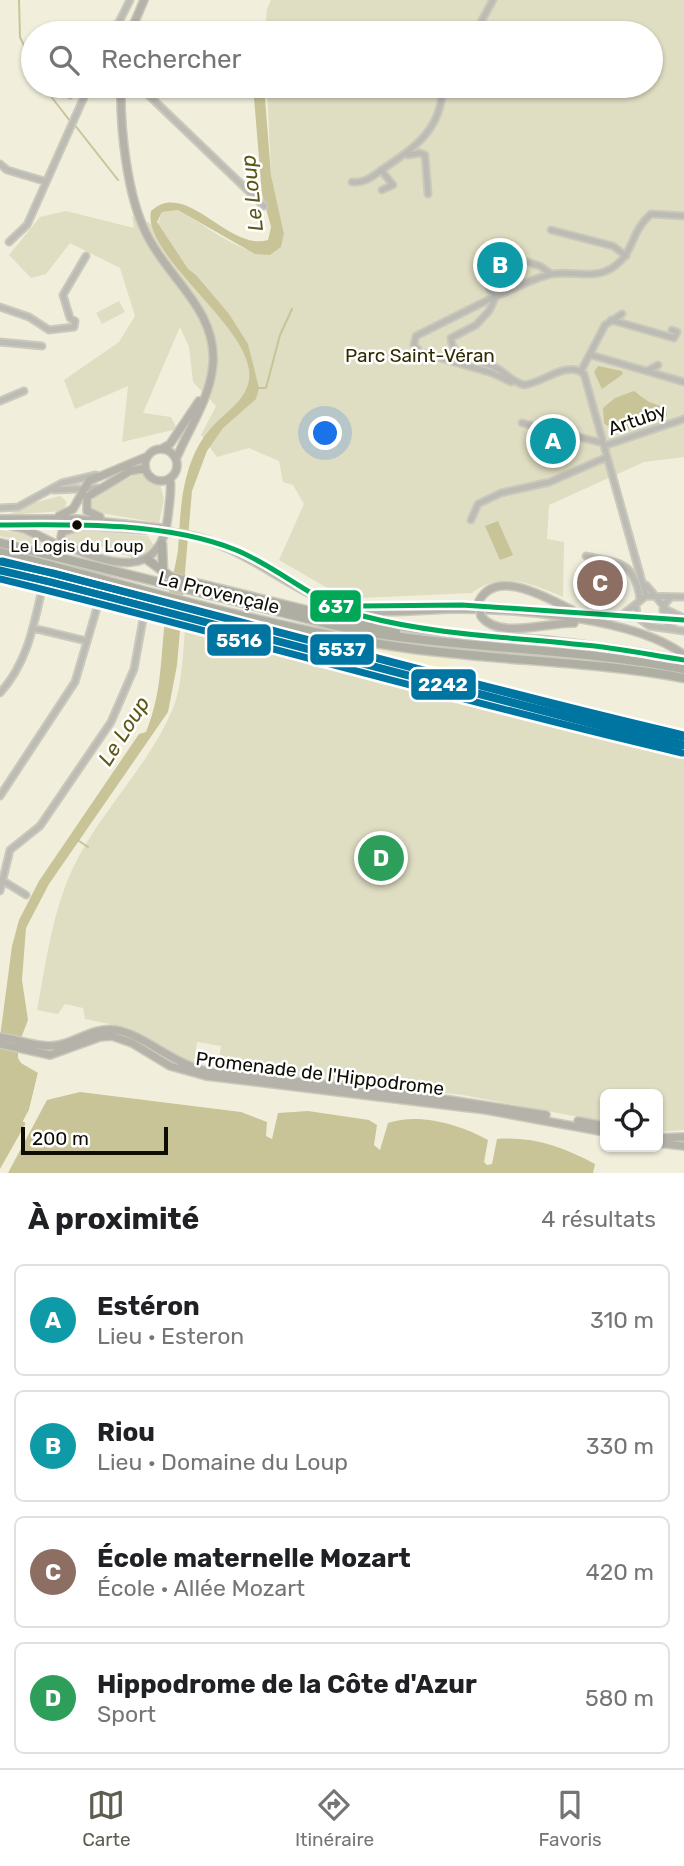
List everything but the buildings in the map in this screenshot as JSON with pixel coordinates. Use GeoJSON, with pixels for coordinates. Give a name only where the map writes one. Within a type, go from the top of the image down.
{"type":"FeatureCollection","features":[{"type":"Feature","properties":{"kind":"highway","name":"La Provençale"},"geometry":{"type":"LineString","coordinates":[[0,543],[209,606],[393,646],[622,668],[684,678]]}},
{"type":"Feature","properties":{"kind":"highway"},"geometry":{"type":"LineString","coordinates":[[162,544],[161,564],[167,574]]}},
{"type":"Feature","properties":{"kind":"highway","name":"La Provençale"},"geometry":{"type":"LineString","coordinates":[[0,552],[353,630],[460,644],[636,660],[684,669]]}},
{"type":"Feature","properties":{"kind":"highway"},"geometry":{"type":"LineString","coordinates":[[148,559],[167,574],[205,585],[370,627],[460,644]]}},
{"type":"Feature","properties":{"kind":"main road"},"geometry":{"type":"LineString","coordinates":[[138,21],[146,0]]}},
{"type":"Feature","properties":{"kind":"main road"},"geometry":{"type":"LineString","coordinates":[[0,525],[20,527],[59,547],[130,564],[148,559],[162,544],[170,478],[177,468],[176,459],[192,430],[208,385],[213,364],[210,335],[196,304],[160,257],[141,224],[125,136],[123,98]]}},
{"type":"Feature","properties":{"kind":"main road"},"geometry":{"type":"LineString","coordinates":[[208,385],[187,422],[163,448],[99,475],[83,489],[81,501],[87,511],[92,515],[206,537],[240,548],[331,598],[356,606],[462,605],[684,618]]}},
{"type":"Feature","properties":{"kind":"main road"},"geometry":{"type":"LineString","coordinates":[[163,448],[176,459]]}},
{"type":"Feature","properties":{"kind":"main road"},"geometry":{"type":"LineString","coordinates":[[146,457],[145,468],[152,478],[160,481],[170,478]]}},
{"type":"Feature","properties":{"kind":"main road"},"geometry":{"type":"LineString","coordinates":[[28,519],[71,512],[98,488],[133,469],[145,468]]}},
{"type":"Feature","properties":{"kind":"main road"},"geometry":{"type":"LineString","coordinates":[[160,481],[169,501]]}},
{"type":"Feature","properties":{"kind":"main road"},"geometry":{"type":"LineString","coordinates":[[0,520],[117,521]]}},
{"type":"Feature","properties":{"kind":"main road"},"geometry":{"type":"LineString","coordinates":[[0,525],[160,530]]}},
{"type":"Feature","properties":{"kind":"main road"},"geometry":{"type":"LineString","coordinates":[[80,526],[64,530],[61,541],[67,546],[91,554]]}},
{"type":"Feature","properties":{"kind":"main road"},"geometry":{"type":"LineString","coordinates":[[206,537],[238,551],[312,594],[344,606],[361,616],[444,631],[587,645],[684,660]]}},
{"type":"Feature","properties":{"kind":"main road"},"geometry":{"type":"LineString","coordinates":[[576,612],[533,593],[508,586],[490,589],[479,601],[481,616],[488,624],[501,628],[560,623],[598,624]]}},
{"type":"Feature","properties":{"kind":"main road"},"geometry":{"type":"LineString","coordinates":[[344,606],[377,611],[461,609],[551,616],[649,637],[684,653]]}},
{"type":"Feature","properties":{"kind":"main road"},"geometry":{"type":"LineString","coordinates":[[552,611],[634,628],[661,637],[684,653]]}},
{"type":"Feature","properties":{"kind":"main road","name":"Promenade de l'Hippodrome"},"geometry":{"type":"LineString","coordinates":[[0,1037],[51,1051],[98,1031],[119,1031],[187,1067],[209,1072],[398,1092],[498,1106],[600,1125]]}},
{"type":"Feature","properties":{"kind":"main road","name":"Promenade de l'Hippodrome"},"geometry":{"type":"LineString","coordinates":[[0,1044],[39,1053],[100,1037],[112,1037],[132,1043],[170,1066],[206,1076],[486,1110],[600,1131]]}},
{"type":"Feature","properties":{"kind":"main road"},"geometry":{"type":"LineString","coordinates":[[663,1138],[684,1137]]}},
{"type":"Feature","properties":{"kind":"main road"},"geometry":{"type":"LineString","coordinates":[[663,1144],[683,1146]]}},
{"type":"Feature","properties":{"kind":"street"},"geometry":{"type":"LineString","coordinates":[[120,21],[130,0]]}},
{"type":"Feature","properties":{"kind":"street"},"geometry":{"type":"LineString","coordinates":[[482,21],[493,0]]}},
{"type":"Feature","properties":{"kind":"street"},"geometry":{"type":"LineString","coordinates":[[9,242],[27,225],[44,181],[83,98]]}},
{"type":"Feature","properties":{"kind":"street"},"geometry":{"type":"LineString","coordinates":[[152,98],[264,206]]}},
{"type":"Feature","properties":{"kind":"street"},"geometry":{"type":"LineString","coordinates":[[405,157],[432,127],[440,98]]}},
{"type":"Feature","properties":{"kind":"street"},"geometry":{"type":"LineString","coordinates":[[352,182],[365,181],[413,153],[425,155],[428,194]]}},
{"type":"Feature","properties":{"kind":"street"},"geometry":{"type":"LineString","coordinates":[[0,164],[7,170],[44,181]]}},
{"type":"Feature","properties":{"kind":"street"},"geometry":{"type":"LineString","coordinates":[[381,170],[393,185],[382,190]]}},
{"type":"Feature","properties":{"kind":"street"},"geometry":{"type":"LineString","coordinates":[[621,615],[643,598],[644,583],[587,380],[581,371],[567,369],[533,384],[518,384],[420,352],[414,345],[416,336],[496,296],[551,274],[599,275],[626,256],[633,234],[654,212],[684,216]]}},
{"type":"Feature","properties":{"kind":"street"},"geometry":{"type":"LineString","coordinates":[[551,230],[613,246],[626,256]]}},
{"type":"Feature","properties":{"kind":"street"},"geometry":{"type":"LineString","coordinates":[[491,251],[540,266],[551,274]]}},
{"type":"Feature","properties":{"kind":"street"},"geometry":{"type":"LineString","coordinates":[[0,307],[29,317],[49,330],[68,329],[70,318],[63,295],[86,256]]}},
{"type":"Feature","properties":{"kind":"street"},"geometry":{"type":"LineString","coordinates":[[487,281],[489,289],[496,296]]}},
{"type":"Feature","properties":{"kind":"street"},"geometry":{"type":"LineString","coordinates":[[496,296],[482,319],[455,334],[452,344],[460,355],[491,365],[518,384]]}},
{"type":"Feature","properties":{"kind":"street"},"geometry":{"type":"LineString","coordinates":[[581,371],[605,325],[622,314]]}},
{"type":"Feature","properties":{"kind":"street"},"geometry":{"type":"LineString","coordinates":[[611,320],[674,338],[677,332],[672,330]]}},
{"type":"Feature","properties":{"kind":"street"},"geometry":{"type":"LineString","coordinates":[[0,342],[42,346]]}},
{"type":"Feature","properties":{"kind":"street"},"geometry":{"type":"LineString","coordinates":[[591,355],[684,382]]}},
{"type":"Feature","properties":{"kind":"street"},"geometry":{"type":"LineString","coordinates":[[647,372],[658,365]]}},
{"type":"Feature","properties":{"kind":"street"},"geometry":{"type":"LineString","coordinates":[[0,401],[24,391]]}},
{"type":"Feature","properties":{"kind":"street","name":"Artuby"},"geometry":{"type":"LineString","coordinates":[[604,444],[683,421]]}},
{"type":"Feature","properties":{"kind":"street"},"geometry":{"type":"LineString","coordinates":[[522,423],[604,444]]}},
{"type":"Feature","properties":{"kind":"street"},"geometry":{"type":"LineString","coordinates":[[471,520],[478,504],[489,498],[550,482],[607,457]]}},
{"type":"Feature","properties":{"kind":"street"},"geometry":{"type":"LineString","coordinates":[[0,508],[18,507],[74,480],[99,475]]}},
{"type":"Feature","properties":{"kind":"street"},"geometry":{"type":"LineString","coordinates":[[70,489],[74,480]]}},
{"type":"Feature","properties":{"kind":"street"},"geometry":{"type":"LineString","coordinates":[[74,480],[83,489]]}},
{"type":"Feature","properties":{"kind":"street"},"geometry":{"type":"LineString","coordinates":[[48,492],[98,488]]}},
{"type":"Feature","properties":{"kind":"street"},"geometry":{"type":"LineString","coordinates":[[70,489],[81,501]]}},
{"type":"Feature","properties":{"kind":"street"},"geometry":{"type":"LineString","coordinates":[[586,556],[629,568],[643,598]]}},
{"type":"Feature","properties":{"kind":"street"},"geometry":{"type":"LineString","coordinates":[[0,575],[144,614],[134,669],[111,722],[40,826],[10,850],[0,891]]}},
{"type":"Feature","properties":{"kind":"street"},"geometry":{"type":"LineString","coordinates":[[644,583],[672,614],[684,618]]}},
{"type":"Feature","properties":{"kind":"street"},"geometry":{"type":"LineString","coordinates":[[0,693],[19,668],[33,628],[43,585]]}},
{"type":"Feature","properties":{"kind":"street"},"geometry":{"type":"LineString","coordinates":[[643,598],[684,597]]}},
{"type":"Feature","properties":{"kind":"street"},"geometry":{"type":"LineString","coordinates":[[670,598],[663,606],[664,618],[671,628],[684,630]]}},
{"type":"Feature","properties":{"kind":"street"},"geometry":{"type":"LineString","coordinates":[[0,796],[75,682],[99,601]]}},
{"type":"Feature","properties":{"kind":"street"},"geometry":{"type":"LineString","coordinates":[[636,606],[637,617],[649,626],[684,630]]}},
{"type":"Feature","properties":{"kind":"street"},"geometry":{"type":"LineString","coordinates":[[33,628],[87,641]]}},
{"type":"Feature","properties":{"kind":"street"},"geometry":{"type":"LineString","coordinates":[[0,779],[8,784]]}},
{"type":"Feature","properties":{"kind":"street"},"geometry":{"type":"LineString","coordinates":[[2,880],[26,895]]}},
{"type":"Feature","properties":{"kind":"shaded area"},"geometry":{"type":"Polygon","coordinates":[[[254,98],[265,98],[271,175],[284,234],[281,247],[270,255],[255,254],[178,210],[162,212],[157,222],[188,269],[229,314],[248,344],[259,388],[256,399],[223,428],[207,451],[192,491],[177,665],[168,712],[49,884],[26,928],[22,980],[28,1020],[18,1046],[18,1058],[21,1063],[38,1073],[29,1110],[23,1121],[26,1123],[0,1169],[0,1037],[12,946],[19,920],[39,881],[139,734],[146,732],[158,687],[185,481],[204,437],[235,405],[249,380],[243,351],[213,309],[162,247],[152,228],[151,211],[164,203],[179,203],[238,236],[253,241],[268,240],[271,227],[262,194],[254,98]]]}},
{"type":"Feature","properties":{"kind":"shaded area"},"geometry":{"type":"Polygon","coordinates":[[[598,366],[622,371],[623,374],[602,389],[594,372],[598,366]]]}},
{"type":"Feature","properties":{"kind":"shaded area"},"geometry":{"type":"Polygon","coordinates":[[[634,391],[649,402],[667,408],[667,416],[644,426],[625,429],[610,427],[604,423],[603,408],[615,398],[634,391]]]}},
{"type":"Feature","properties":{"kind":"shaded area"},"geometry":{"type":"Polygon","coordinates":[[[498,521],[513,555],[500,560],[485,526],[498,521]]]}},
{"type":"Feature","properties":{"kind":"shaded area"},"geometry":{"type":"Polygon","coordinates":[[[0,559],[152,595],[149,609],[0,572],[0,559]]]}},
{"type":"Feature","properties":{"kind":"shaded area"},"geometry":{"type":"Polygon","coordinates":[[[206,610],[369,647],[451,657],[449,668],[529,692],[684,729],[684,748],[569,725],[206,630],[206,610]]]}},
{"type":"Feature","properties":{"kind":"shaded area"},"geometry":{"type":"Polygon","coordinates":[[[80,1092],[241,1112],[267,1122],[266,1136],[272,1139],[278,1113],[308,1111],[369,1120],[377,1125],[374,1145],[380,1150],[388,1123],[427,1120],[453,1125],[488,1140],[484,1162],[487,1165],[492,1164],[497,1139],[523,1139],[548,1144],[595,1164],[593,1173],[8,1173],[47,1100],[80,1092]]]}},
{"type":"Feature","properties":{"kind":"green space","name":"Parc Saint-Véran"},"geometry":{"type":"Polygon","coordinates":[[[271,0],[684,0],[684,457],[644,462],[549,505],[547,539],[564,542],[563,597],[529,584],[506,581],[494,582],[472,593],[360,598],[334,592],[279,560],[304,504],[293,485],[283,482],[279,461],[249,448],[217,457],[201,435],[216,406],[193,382],[189,347],[180,327],[143,413],[171,417],[177,429],[122,442],[128,386],[75,409],[64,380],[119,342],[135,316],[120,268],[70,243],[46,274],[31,278],[9,255],[40,217],[66,211],[134,228],[132,216],[157,226],[162,212],[178,210],[234,244],[270,255],[281,247],[284,234],[271,175],[268,98],[663,98],[663,21],[266,21],[271,0]],[[639,394],[620,429],[665,418],[639,394]]]}},
{"type":"Feature","properties":{"kind":"green space"},"geometry":{"type":"Polygon","coordinates":[[[119,301],[125,312],[102,324],[96,313],[119,301]]]}},
{"type":"Feature","properties":{"kind":"green space"},"geometry":{"type":"Polygon","coordinates":[[[142,471],[160,484],[164,499],[159,523],[95,512],[89,504],[97,495],[142,471]]]}},
{"type":"Feature","properties":{"kind":"green space"},"geometry":{"type":"Polygon","coordinates":[[[60,496],[67,502],[63,511],[8,515],[33,503],[60,496]]]}},
{"type":"Feature","properties":{"kind":"green space"},"geometry":{"type":"Polygon","coordinates":[[[70,529],[148,536],[154,546],[139,559],[100,546],[78,547],[67,544],[64,538],[70,529]]]}},
{"type":"Feature","properties":{"kind":"green space"},"geometry":{"type":"Polygon","coordinates":[[[0,530],[27,534],[51,549],[0,536],[0,530]]]}},
{"type":"Feature","properties":{"kind":"green space"},"geometry":{"type":"Polygon","coordinates":[[[186,619],[206,624],[206,630],[503,706],[679,759],[684,753],[684,1130],[663,1132],[663,1089],[600,1089],[600,1121],[463,1095],[218,1067],[221,1046],[197,1042],[194,1064],[129,1028],[85,1019],[83,1008],[65,1004],[58,1014],[37,1010],[65,886],[95,829],[163,730],[173,708],[181,677],[186,619]]]}},
{"type":"Feature","properties":{"kind":"pier"},"geometry":{"type":"Polygon","coordinates":[[[38,1073],[41,1076],[28,1120],[30,1124],[0,1172],[26,1124],[23,1121],[29,1110],[38,1073]]]}},
{"type":"Feature","properties":{"kind":"waterway"},"geometry":{"type":"LineString","coordinates":[[19,0],[21,39]]}},
{"type":"Feature","properties":{"kind":"waterway"},"geometry":{"type":"LineString","coordinates":[[52,98],[70,121]]}},
{"type":"Feature","properties":{"kind":"waterway"},"geometry":{"type":"LineString","coordinates":[[74,124],[118,180]]}},
{"type":"Feature","properties":{"kind":"waterway"},"geometry":{"type":"LineString","coordinates":[[259,388],[266,388],[280,335],[292,309]]}},
{"type":"Feature","properties":{"kind":"waterway"},"geometry":{"type":"LineString","coordinates":[[79,841],[88,847]]}},
{"type":"Feature","properties":{"kind":"railway"},"geometry":{"type":"LineString","coordinates":[[375,654],[684,733]]}},
{"type":"Feature","properties":{"kind":"transit line","name":"637"},"geometry":{"type":"LineString","coordinates":[[0,525],[120,527],[180,534],[236,550],[268,566],[314,595],[363,616],[445,631],[597,646],[684,660]]}},
{"type":"Feature","properties":{"kind":"transit line"},"geometry":{"type":"LineString","coordinates":[[2,561],[684,735]]}},
{"type":"Feature","properties":{"kind":"transit line","name":"5537"},"geometry":{"type":"LineString","coordinates":[[0,562],[53,573],[635,727],[684,737]]}},
{"type":"Feature","properties":{"kind":"transit line","name":"2242"},"geometry":{"type":"LineString","coordinates":[[0,570],[684,744]]}},
{"type":"Feature","properties":{"kind":"transit line"},"geometry":{"type":"LineString","coordinates":[[0,571],[682,746]]}},
{"type":"Feature","properties":{"kind":"transit line","name":"5516"},"geometry":{"type":"LineString","coordinates":[[0,579],[682,753]]}},
{"type":"Feature","properties":{"kind":"transit line","name":"637"},"geometry":{"type":"LineString","coordinates":[[360,606],[462,605],[684,620]]}},
{"type":"Feature","properties":{"kind":"place","name":"Riou"},"geometry":{"type":"Point","coordinates":[500,265]}},
{"type":"Feature","properties":{"kind":"place","name":"Estéron"},"geometry":{"type":"Point","coordinates":[553,441]}},
{"type":"Feature","properties":{"kind":"place","name":"Le Logis du Loup"},"geometry":{"type":"Point","coordinates":[77,525]}},
{"type":"Feature","properties":{"kind":"place","name":"École maternelle Mozart"},"geometry":{"type":"Point","coordinates":[600,583]}},
{"type":"Feature","properties":{"kind":"place","name":"Hippodrome de la Côte d'Azur"},"geometry":{"type":"Point","coordinates":[381,858]}},
{"type":"Feature","properties":{"kind":"water label","name":"Le Loup"},"geometry":{"type":"Point","coordinates":[252,193]}},
{"type":"Feature","properties":{"kind":"water label","name":"Le Loup"},"geometry":{"type":"Point","coordinates":[124,731]}}]}
